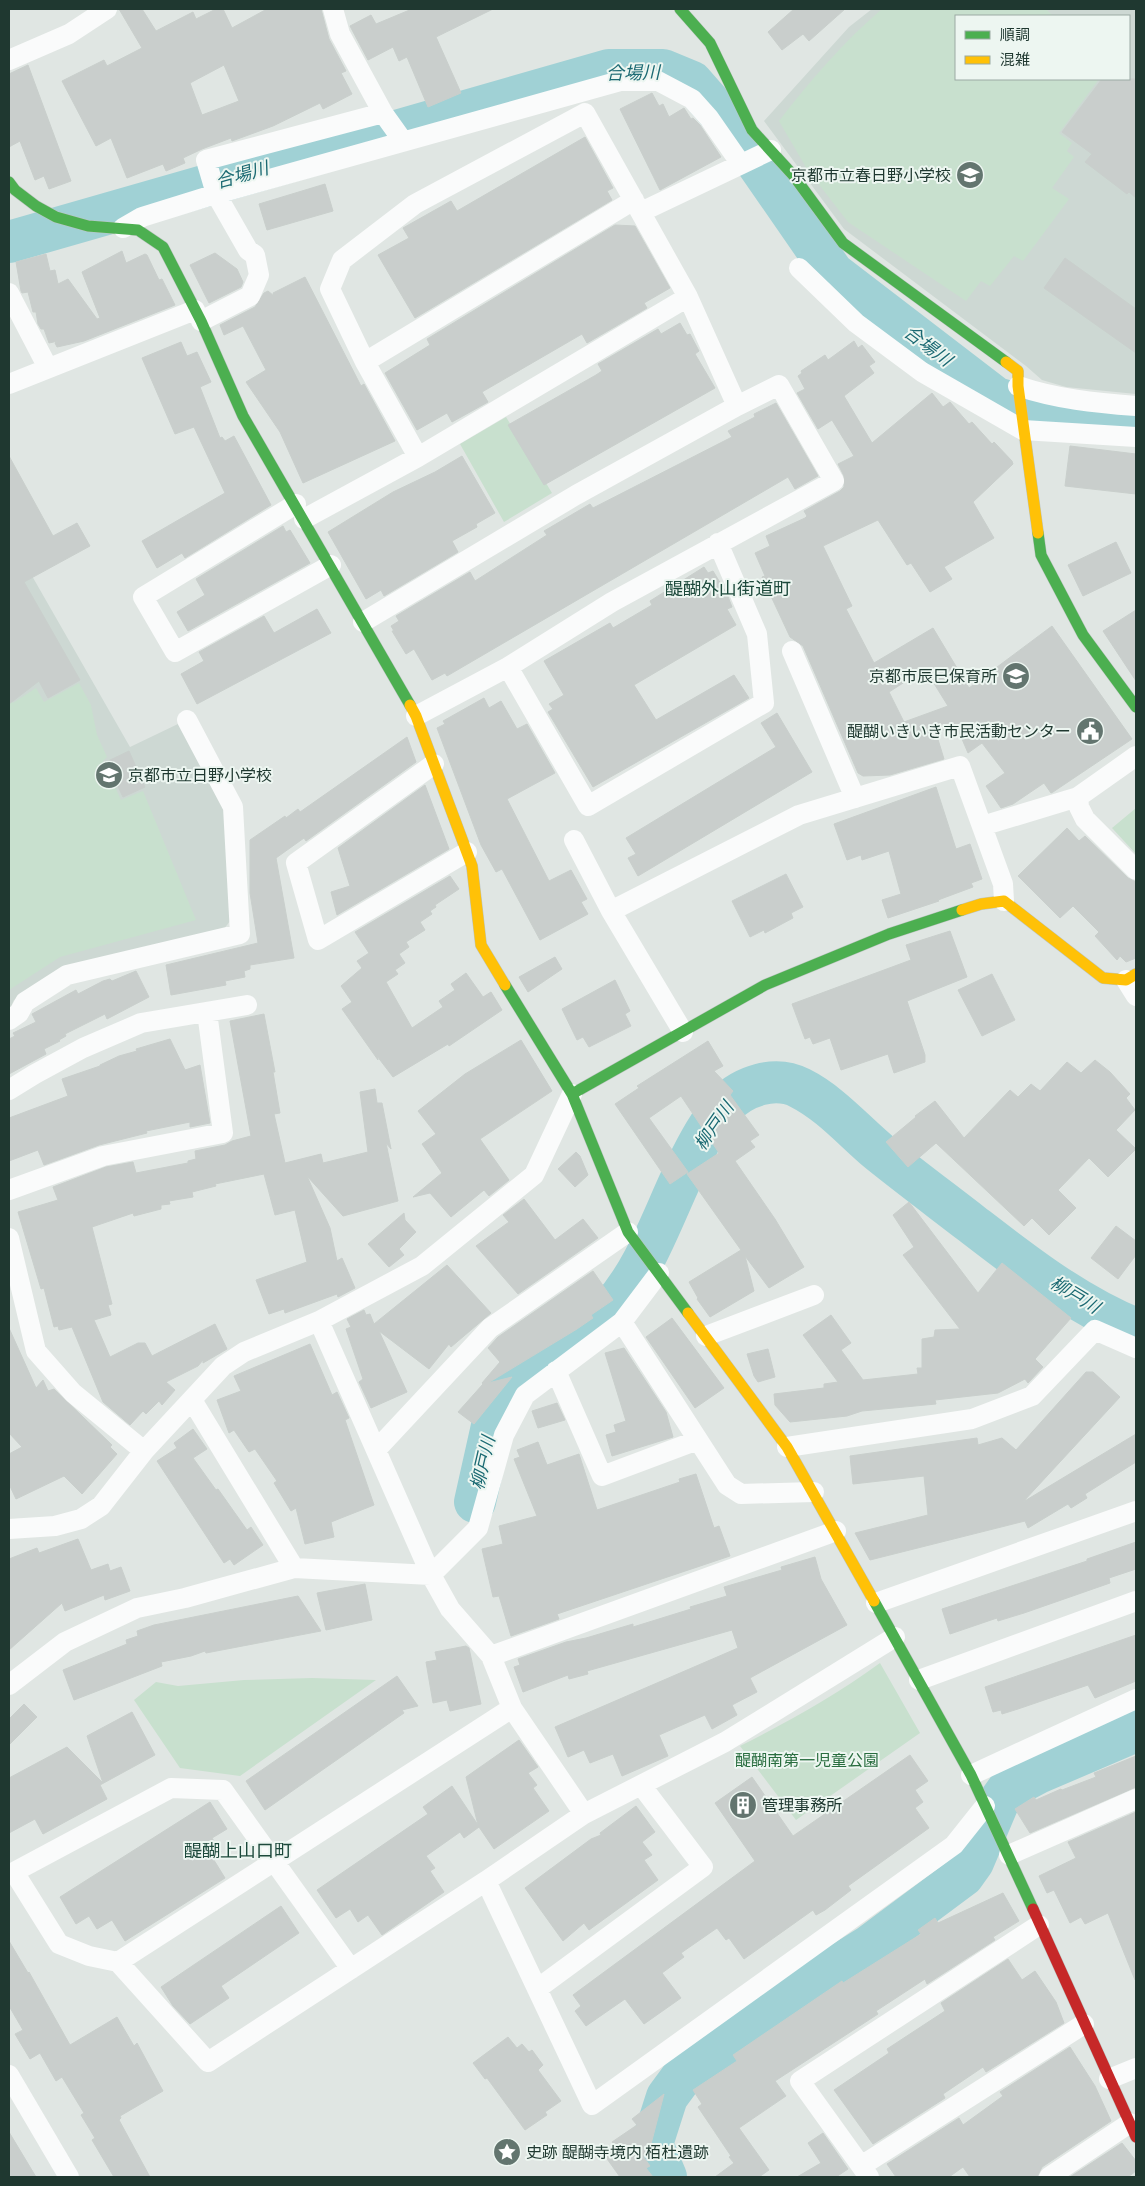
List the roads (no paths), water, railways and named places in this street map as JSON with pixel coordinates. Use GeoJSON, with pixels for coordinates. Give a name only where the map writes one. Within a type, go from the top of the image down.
{"type":"FeatureCollection","features":[{"type":"Feature","properties":{"kind":"street"},"geometry":{"type":"LineString","coordinates":[[9,60],[69,34],[107,9]]}},
{"type":"Feature","properties":{"kind":"street"},"geometry":{"type":"LineString","coordinates":[[333,9],[340,34],[394,128]]}},
{"type":"Feature","properties":{"kind":"street"},"geometry":{"type":"LineString","coordinates":[[680,9],[710,42],[752,130],[754,158]]}},
{"type":"Feature","properties":{"kind":"street"},"geometry":{"type":"LineString","coordinates":[[9,384],[48,368],[250,296],[259,275],[256,255],[248,250],[214,187],[206,160],[394,128],[620,81],[658,81],[692,100],[709,118],[754,158],[793,175],[843,243],[1018,371],[1022,424],[1041,555],[1083,635],[1136,707]]}},
{"type":"Feature","properties":{"kind":"street"},"geometry":{"type":"LineString","coordinates":[[418,457],[365,362],[330,288],[342,260],[415,204],[585,113],[688,298],[737,406]]}},
{"type":"Feature","properties":{"kind":"street"},"geometry":{"type":"LineString","coordinates":[[123,228],[142,217],[214,187],[394,128]]}},
{"type":"Feature","properties":{"kind":"street"},"geometry":{"type":"LineString","coordinates":[[365,362],[637,206],[754,158]]}},
{"type":"Feature","properties":{"kind":"street"},"geometry":{"type":"LineString","coordinates":[[9,182],[15,190],[56,218],[88,226],[138,230],[163,247],[198,316],[243,416],[416,716],[472,866],[481,945],[572,1094],[628,1232],[787,1447],[876,1602],[970,1775],[1009,1854],[1039,1925],[1133,2130],[1048,2177]]}},
{"type":"Feature","properties":{"kind":"street"},"geometry":{"type":"LineString","coordinates":[[799,268],[856,323],[922,372],[1022,424],[1136,437]]}},
{"type":"Feature","properties":{"kind":"street"},"geometry":{"type":"LineString","coordinates":[[9,293],[48,368]]}},
{"type":"Feature","properties":{"kind":"street"},"geometry":{"type":"LineString","coordinates":[[331,566],[175,652],[143,597],[300,512],[418,457],[688,298]]}},
{"type":"Feature","properties":{"kind":"street"},"geometry":{"type":"LineString","coordinates":[[363,622],[576,495],[737,406],[780,385],[834,481],[612,602],[508,667],[416,716]]}},
{"type":"Feature","properties":{"kind":"street"},"geometry":{"type":"LineString","coordinates":[[1019,391],[1037,392],[1090,402],[1136,406]]}},
{"type":"Feature","properties":{"kind":"street"},"geometry":{"type":"LineString","coordinates":[[508,667],[588,806],[756,708],[764,703],[757,634],[718,543]]}},
{"type":"Feature","properties":{"kind":"street"},"geometry":{"type":"LineString","coordinates":[[792,651],[855,798]]}},
{"type":"Feature","properties":{"kind":"street"},"geometry":{"type":"LineString","coordinates":[[9,1020],[18,1013],[25,1002],[67,975],[240,934],[233,808],[187,720]]}},
{"type":"Feature","properties":{"kind":"street"},"geometry":{"type":"LineString","coordinates":[[982,826],[1078,797],[1136,756]]}},
{"type":"Feature","properties":{"kind":"street"},"geometry":{"type":"LineString","coordinates":[[434,764],[296,863],[318,940],[467,852]]}},
{"type":"Feature","properties":{"kind":"street"},"geometry":{"type":"LineString","coordinates":[[611,911],[799,815],[960,766],[1003,884],[1004,902]]}},
{"type":"Feature","properties":{"kind":"street"},"geometry":{"type":"LineString","coordinates":[[1078,797],[1079,807],[1085,818],[1136,870]]}},
{"type":"Feature","properties":{"kind":"street"},"geometry":{"type":"LineString","coordinates":[[574,840],[611,911],[683,1032]]}},
{"type":"Feature","properties":{"kind":"street"},"geometry":{"type":"LineString","coordinates":[[9,1529],[55,1526],[81,1519],[101,1506],[144,1451],[223,1366],[244,1352],[319,1321],[422,1266],[534,1175],[572,1094],[765,985],[889,934],[980,904],[1004,902],[1103,978],[1133,983]]}},
{"type":"Feature","properties":{"kind":"street"},"geometry":{"type":"LineString","coordinates":[[9,1090],[75,1052],[141,1023],[247,1005]]}},
{"type":"Feature","properties":{"kind":"street"},"geometry":{"type":"LineString","coordinates":[[9,1190],[103,1156],[223,1133],[207,1012]]}},
{"type":"Feature","properties":{"kind":"street"},"geometry":{"type":"LineString","coordinates":[[376,1450],[490,1328],[628,1232]]}},
{"type":"Feature","properties":{"kind":"street"},"geometry":{"type":"LineString","coordinates":[[9,1238],[11,1263],[36,1351],[73,1393],[144,1451]]}},
{"type":"Feature","properties":{"kind":"street"},"geometry":{"type":"LineString","coordinates":[[9,1685],[65,1642],[137,1608],[185,1598],[294,1568],[358,1573],[431,1575],[478,1528],[504,1435],[525,1395],[622,1322],[660,1273]]}},
{"type":"Feature","properties":{"kind":"street"},"geometry":{"type":"LineString","coordinates":[[706,1336],[814,1295]]}},
{"type":"Feature","properties":{"kind":"street"},"geometry":{"type":"LineString","coordinates":[[319,1321],[431,1575],[450,1609],[490,1656],[512,1708],[584,1814]]}},
{"type":"Feature","properties":{"kind":"street"},"geometry":{"type":"LineString","coordinates":[[622,1322],[727,1485],[742,1494],[814,1492]]}},
{"type":"Feature","properties":{"kind":"street"},"geometry":{"type":"LineString","coordinates":[[787,1447],[972,1419],[1032,1396],[1095,1330],[1136,1348]]}},
{"type":"Feature","properties":{"kind":"street"},"geometry":{"type":"LineString","coordinates":[[556,1371],[602,1476],[698,1440]]}},
{"type":"Feature","properties":{"kind":"street"},"geometry":{"type":"LineString","coordinates":[[192,1400],[294,1568]]}},
{"type":"Feature","properties":{"kind":"street"},"geometry":{"type":"LineString","coordinates":[[876,1602],[1136,1511]]}},
{"type":"Feature","properties":{"kind":"street"},"geometry":{"type":"LineString","coordinates":[[490,1656],[836,1531]]}},
{"type":"Feature","properties":{"kind":"street"},"geometry":{"type":"LineString","coordinates":[[919,1680],[1136,1600]]}},
{"type":"Feature","properties":{"kind":"street"},"geometry":{"type":"LineString","coordinates":[[351,1969],[223,1790],[171,1788],[14,1872],[59,1944],[89,1956],[118,1962],[208,2062],[351,1969],[486,1881],[584,1814],[725,1742],[895,1637]]}},
{"type":"Feature","properties":{"kind":"street"},"geometry":{"type":"LineString","coordinates":[[970,1775],[1136,1699]]}},
{"type":"Feature","properties":{"kind":"street"},"geometry":{"type":"LineString","coordinates":[[118,1962],[512,1708]]}},
{"type":"Feature","properties":{"kind":"street"},"geometry":{"type":"LineString","coordinates":[[537,1989],[703,1867],[641,1785]]}},
{"type":"Feature","properties":{"kind":"street"},"geometry":{"type":"LineString","coordinates":[[1009,1854],[1136,1799]]}},
{"type":"Feature","properties":{"kind":"street"},"geometry":{"type":"LineString","coordinates":[[486,1881],[592,2105],[954,1845],[985,1807]]}},
{"type":"Feature","properties":{"kind":"street"},"geometry":{"type":"LineString","coordinates":[[1039,1925],[800,2081],[865,2172],[1084,2024]]}},
{"type":"Feature","properties":{"kind":"street"},"geometry":{"type":"LineString","coordinates":[[1109,2079],[1136,2068]]}},
{"type":"Feature","properties":{"kind":"street"},"geometry":{"type":"LineString","coordinates":[[9,2075],[68,2177]]}},
{"type":"Feature","properties":{"kind":"waterway","name":"合場川"},"geometry":{"type":"LineString","coordinates":[[9,242],[609,70],[663,70],[692,82],[734,130],[833,273],[996,398],[1054,415],[1136,419]]}},
{"type":"Feature","properties":{"kind":"waterway","name":"柳戸川"},"geometry":{"type":"LineString","coordinates":[[475,1502],[494,1417],[501,1398],[611,1308],[636,1274],[683,1175],[711,1123],[732,1098],[760,1084],[780,1082],[790,1084],[811,1094],[832,1109],[891,1161],[1031,1268],[1092,1308],[1136,1329]]}},
{"type":"Feature","properties":{"kind":"waterway"},"geometry":{"type":"LineString","coordinates":[[666,2177],[652,2144],[667,2097],[681,2078],[787,1997],[869,1946],[963,1876],[973,1862],[998,1803],[1008,1789],[1038,1773],[1136,1731]]}},
{"type":"Feature","properties":{"kind":"place","name":"京都市立春日野小学校"},"geometry":{"type":"Point","coordinates":[970,175]}},
{"type":"Feature","properties":{"kind":"place","name":"京都市辰巳保育所"},"geometry":{"type":"Point","coordinates":[1016,676]}},
{"type":"Feature","properties":{"kind":"place","name":"醍醐いきいき市民活動センター"},"geometry":{"type":"Point","coordinates":[1090,731]}},
{"type":"Feature","properties":{"kind":"place","name":"京都市立日野小学校"},"geometry":{"type":"Point","coordinates":[109,775]}},
{"type":"Feature","properties":{"kind":"place","name":"管理事務所"},"geometry":{"type":"Point","coordinates":[743,1805]}},
{"type":"Feature","properties":{"kind":"place","name":"史跡 醍醐寺境内 栢杜遺跡"},"geometry":{"type":"Point","coordinates":[507,2152]}},
{"type":"Feature","properties":{"kind":"district","name":"醍醐外山街道町"},"geometry":{"type":"Point","coordinates":[728,589]}},
{"type":"Feature","properties":{"kind":"district","name":"醍醐上山口町"},"geometry":{"type":"Point","coordinates":[238,1851]}},
{"type":"Feature","properties":{"kind":"park label","name":"醍醐南第一児童公園"},"geometry":{"type":"Point","coordinates":[807,1760]}}]}
